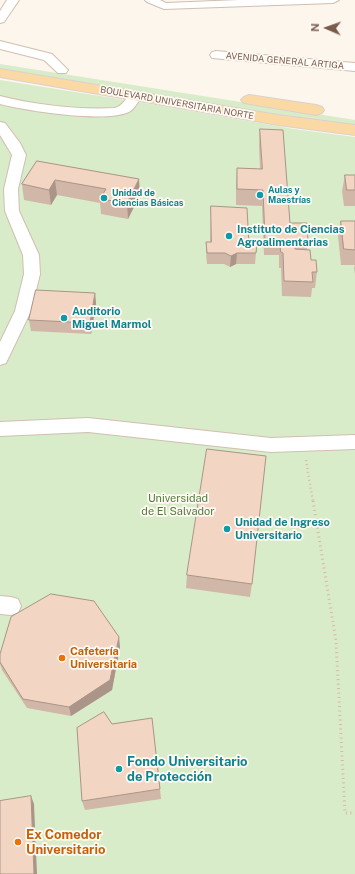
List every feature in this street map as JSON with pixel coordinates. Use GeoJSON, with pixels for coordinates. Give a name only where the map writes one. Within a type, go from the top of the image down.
{"type":"FeatureCollection","features":[{"type":"Feature","properties":{"kind":"main road","name":"BOULEVARD UNIVERSITARIA NORTE"},"geometry":{"type":"LineString","coordinates":[[0,60],[343,114]]}},
{"type":"Feature","properties":{"kind":"main road","name":"BOULEVARD UNIVERSITARIA NORTE"},"geometry":{"type":"LineString","coordinates":[[0,74],[136,95],[278,120],[355,130]]}},
{"type":"Feature","properties":{"kind":"street"},"geometry":{"type":"LineString","coordinates":[[151,0],[164,6],[333,0]]}},
{"type":"Feature","properties":{"kind":"street"},"geometry":{"type":"LineString","coordinates":[[0,20],[7,2]]}},
{"type":"Feature","properties":{"kind":"street"},"geometry":{"type":"LineString","coordinates":[[0,45],[48,57],[62,70]]}},
{"type":"Feature","properties":{"kind":"street","name":"AVENIDA GENERAL ARTIGA"},"geometry":{"type":"LineString","coordinates":[[216,55],[355,67]]}},
{"type":"Feature","properties":{"kind":"street"},"geometry":{"type":"LineString","coordinates":[[0,100],[12,103],[99,113],[123,110],[130,105],[136,95]]}},
{"type":"Feature","properties":{"kind":"street"},"geometry":{"type":"LineString","coordinates":[[0,126],[13,143],[19,155],[12,190],[12,211],[31,255],[32,274],[22,310],[0,359]]}},
{"type":"Feature","properties":{"kind":"street"},"geometry":{"type":"LineString","coordinates":[[0,429],[100,425],[271,444],[355,442]]}},
{"type":"Feature","properties":{"kind":"path"},"geometry":{"type":"LineString","coordinates":[[302,443],[336,641],[345,813],[355,813]]}},
{"type":"Feature","properties":{"kind":"green space"},"geometry":{"type":"Polygon","coordinates":[[[0,64],[355,120],[355,126],[0,70],[0,64]]]}},
{"type":"Feature","properties":{"kind":"green space","name":"Universidad de El Salvador"},"geometry":{"type":"Polygon","coordinates":[[[0,80],[294,129],[355,137],[355,874],[0,874],[0,80]]]}},
{"type":"Feature","properties":{"kind":"building","name":"Aulas y Maestrías"},"geometry":{"type":"Polygon","coordinates":[[[260,129],[283,130],[290,223],[307,223],[308,240],[265,239],[263,190],[237,189],[237,168],[262,169],[260,129]]]}},
{"type":"Feature","properties":{"kind":"building"},"geometry":{"type":"Polygon","coordinates":[[[37,161],[139,179],[127,203],[100,199],[106,189],[55,180],[49,190],[22,184],[37,161]]]}},
{"type":"Feature","properties":{"kind":"building"},"geometry":{"type":"Polygon","coordinates":[[[345,175],[355,175],[355,190],[347,190],[345,175]]]}},
{"type":"Feature","properties":{"kind":"building","name":"Instituto de Ciencias Agroalimentarias"},"geometry":{"type":"Polygon","coordinates":[[[211,206],[247,208],[249,244],[257,244],[256,253],[237,253],[231,256],[225,253],[207,253],[206,242],[211,242],[211,206]]]}},
{"type":"Feature","properties":{"kind":"building"},"geometry":{"type":"Polygon","coordinates":[[[341,221],[355,221],[355,250],[344,249],[341,221]]]}},
{"type":"Feature","properties":{"kind":"building"},"geometry":{"type":"Polygon","coordinates":[[[280,241],[295,241],[295,249],[310,250],[311,260],[316,260],[317,272],[312,272],[313,282],[284,281],[283,253],[281,252],[280,241]]]}},
{"type":"Feature","properties":{"kind":"building"},"geometry":{"type":"Polygon","coordinates":[[[36,290],[95,293],[90,323],[29,320],[36,290]]]}},
{"type":"Feature","properties":{"kind":"building","name":"Unidad de Ingreso Universitario"},"geometry":{"type":"Polygon","coordinates":[[[207,449],[266,456],[252,584],[187,575],[207,449]]]}},
{"type":"Feature","properties":{"kind":"building","name":"Cafetería Universitaria"},"geometry":{"type":"Polygon","coordinates":[[[51,594],[94,601],[119,637],[110,680],[69,707],[23,699],[0,662],[0,654],[11,617],[51,594]]]}},
{"type":"Feature","properties":{"kind":"building","name":"Fondo Universitario de Protección"},"geometry":{"type":"Polygon","coordinates":[[[104,712],[112,724],[152,718],[160,789],[82,801],[77,728],[104,712]]]}},
{"type":"Feature","properties":{"kind":"building","name":"Ex Comedor Universitario"},"geometry":{"type":"Polygon","coordinates":[[[31,796],[34,874],[0,874],[0,801],[31,796]]]}},
{"type":"Feature","properties":{"kind":"place","name":"Aulas y Maestrías"},"geometry":{"type":"Point","coordinates":[260,195]}},
{"type":"Feature","properties":{"kind":"place","name":"Unidad de Ciencias Básicas"},"geometry":{"type":"Point","coordinates":[104,198]}},
{"type":"Feature","properties":{"kind":"place","name":"Instituto de Ciencias Agroalimentarias"},"geometry":{"type":"Point","coordinates":[229,236]}},
{"type":"Feature","properties":{"kind":"place","name":"Auditorio Miguel Marmol"},"geometry":{"type":"Point","coordinates":[64,318]}},
{"type":"Feature","properties":{"kind":"place","name":"Unidad de Ingreso Universitario"},"geometry":{"type":"Point","coordinates":[227,529]}},
{"type":"Feature","properties":{"kind":"place","name":"Cafetería Universitaria"},"geometry":{"type":"Point","coordinates":[62,658]}},
{"type":"Feature","properties":{"kind":"place","name":"Fondo Universitario de Protección"},"geometry":{"type":"Point","coordinates":[119,769]}},
{"type":"Feature","properties":{"kind":"place","name":"Ex Comedor Universitario"},"geometry":{"type":"Point","coordinates":[18,842]}}]}
